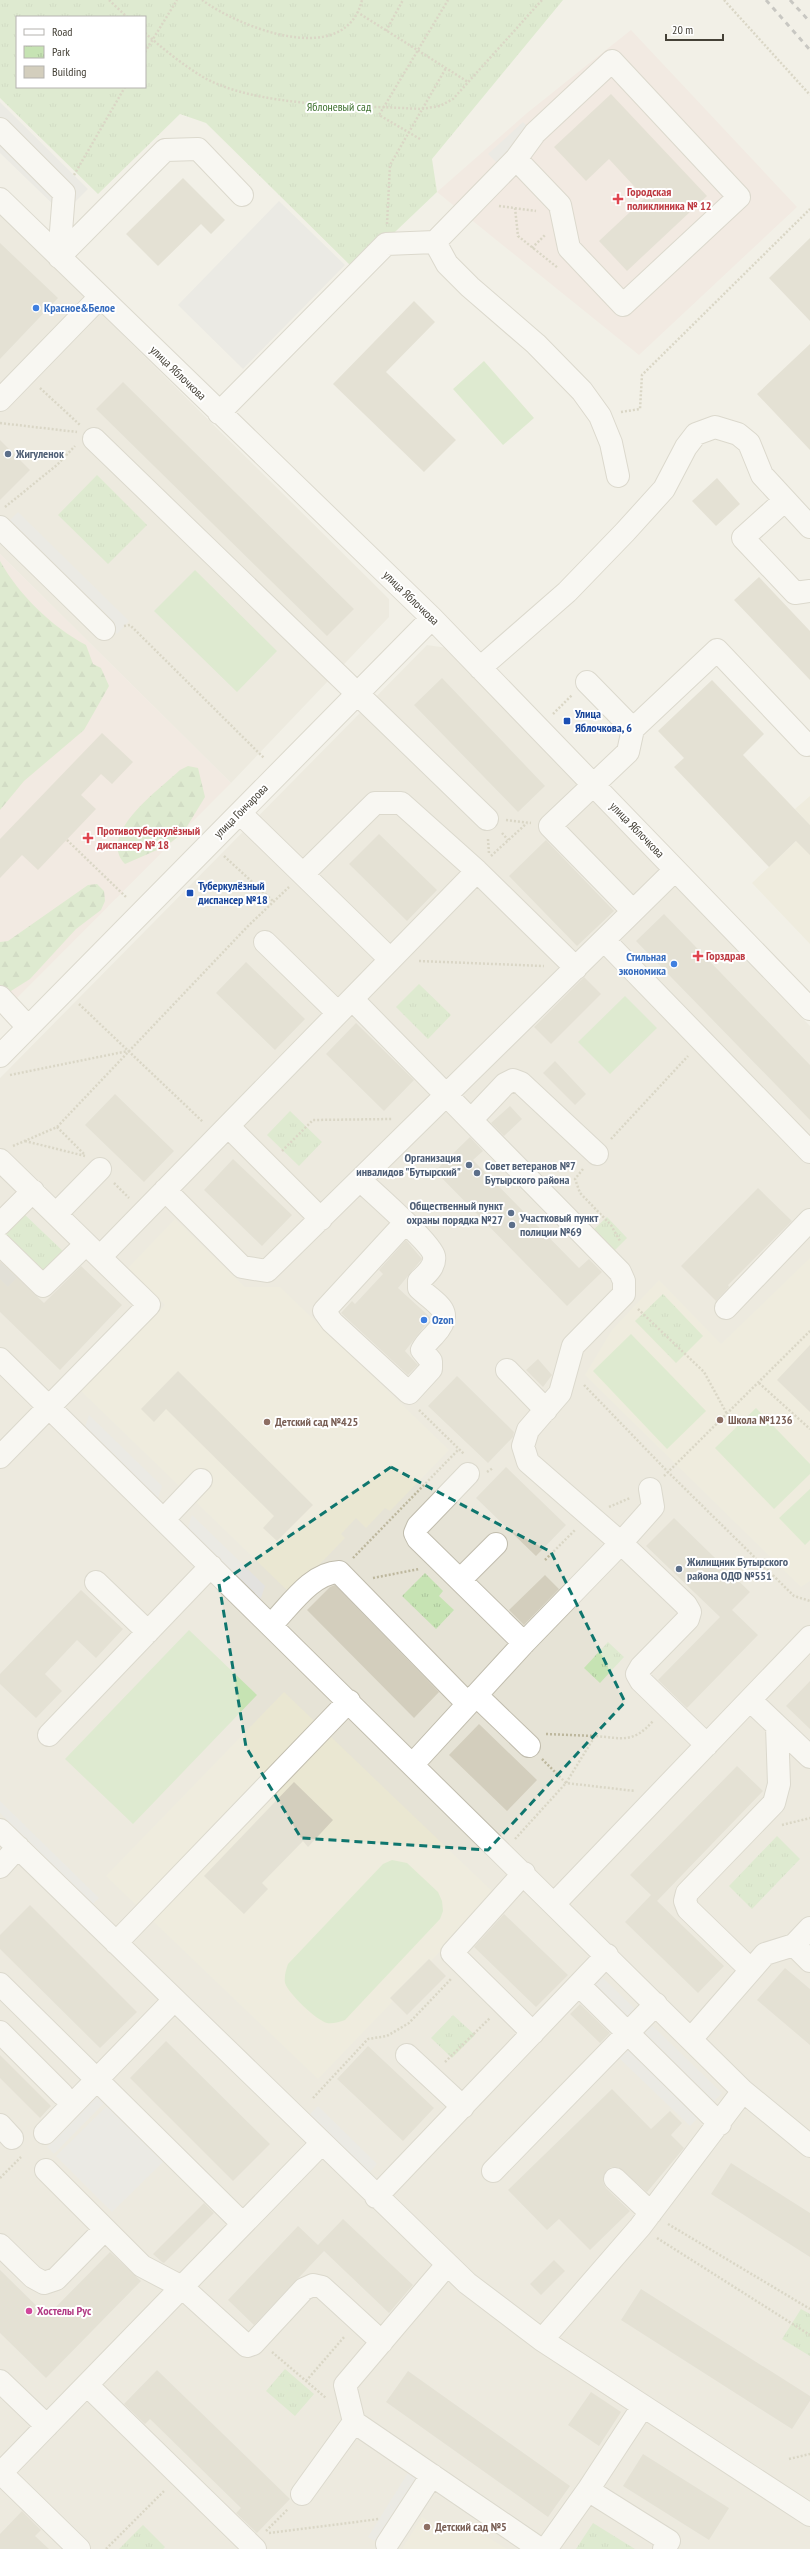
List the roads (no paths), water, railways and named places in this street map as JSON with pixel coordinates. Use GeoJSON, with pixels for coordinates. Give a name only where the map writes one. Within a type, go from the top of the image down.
{"type":"FeatureCollection","features":[{"type":"Feature","properties":{"kind":"street"},"geometry":{"type":"LineString","coordinates":[[219,412],[386,244],[435,242],[516,159],[535,133],[612,61],[739,197],[623,305],[569,248],[560,205],[516,159]]}},
{"type":"Feature","properties":{"kind":"street"},"geometry":{"type":"LineString","coordinates":[[0,129],[64,193],[59,257]]}},
{"type":"Feature","properties":{"kind":"street"},"geometry":{"type":"LineString","coordinates":[[59,257],[165,150],[198,150],[242,195]]}},
{"type":"Feature","properties":{"kind":"street","name":"улица Яблочкова"},"geometry":{"type":"LineString","coordinates":[[0,199],[100,298],[432,618],[810,1009]]}},
{"type":"Feature","properties":{"kind":"street"},"geometry":{"type":"LineString","coordinates":[[435,242],[447,264],[470,287],[536,344],[582,391],[600,416],[611,443],[618,476]]}},
{"type":"Feature","properties":{"kind":"street"},"geometry":{"type":"LineString","coordinates":[[0,400],[100,298]]}},
{"type":"Feature","properties":{"kind":"street"},"geometry":{"type":"LineString","coordinates":[[480,668],[567,592],[625,532],[664,489],[686,446],[696,434],[715,427],[738,434],[749,443],[762,475],[810,527]]}},
{"type":"Feature","properties":{"kind":"street"},"geometry":{"type":"LineString","coordinates":[[91,436],[487,819]]}},
{"type":"Feature","properties":{"kind":"street"},"geometry":{"type":"LineString","coordinates":[[785,500],[743,538],[795,593],[810,591]]}},
{"type":"Feature","properties":{"kind":"street"},"geometry":{"type":"LineString","coordinates":[[0,527],[104,630]]}},
{"type":"Feature","properties":{"kind":"street","name":"улица Гончарова"},"geometry":{"type":"LineString","coordinates":[[0,1056],[432,618]]}},
{"type":"Feature","properties":{"kind":"street"},"geometry":{"type":"LineString","coordinates":[[634,911],[550,826],[628,752],[634,730],[717,650],[807,745]]}},
{"type":"Feature","properties":{"kind":"street"},"geometry":{"type":"LineString","coordinates":[[587,682],[634,730]]}},
{"type":"Feature","properties":{"kind":"street"},"geometry":{"type":"LineString","coordinates":[[303,874],[375,803],[401,803],[477,871],[576,968]]}},
{"type":"Feature","properties":{"kind":"street"},"geometry":{"type":"LineString","coordinates":[[240,813],[390,959]]}},
{"type":"Feature","properties":{"kind":"street"},"geometry":{"type":"LineString","coordinates":[[165,1190],[242,1267],[267,1271],[675,870]]}},
{"type":"Feature","properties":{"kind":"street"},"geometry":{"type":"LineString","coordinates":[[0,1244],[13,1265],[43,1286],[93,1251],[165,1190],[477,871]]}},
{"type":"Feature","properties":{"kind":"street"},"geometry":{"type":"LineString","coordinates":[[604,940],[810,1152]]}},
{"type":"Feature","properties":{"kind":"street"},"geometry":{"type":"LineString","coordinates":[[265,942],[345,1006],[446,1095],[620,1272],[624,1281],[624,1294],[573,1346],[560,1394],[528,1430],[523,1446],[528,1462],[621,1543],[686,1605],[690,1612],[688,1619],[641,1667],[637,1674],[666,1706],[707,1745]]}},
{"type":"Feature","properties":{"kind":"street"},"geometry":{"type":"LineString","coordinates":[[0,997],[28,1027]]}},
{"type":"Feature","properties":{"kind":"street"},"geometry":{"type":"LineString","coordinates":[[471,1120],[505,1084],[513,1080],[521,1083],[597,1154]]}},
{"type":"Feature","properties":{"kind":"street"},"geometry":{"type":"LineString","coordinates":[[223,1131],[268,1166],[321,1219]]}},
{"type":"Feature","properties":{"kind":"street"},"geometry":{"type":"LineString","coordinates":[[0,1457],[149,1305],[32,1191],[3,1154]]}},
{"type":"Feature","properties":{"kind":"street"},"geometry":{"type":"LineString","coordinates":[[56,1214],[93,1162]]}},
{"type":"Feature","properties":{"kind":"street"},"geometry":{"type":"LineString","coordinates":[[360,1180],[405,1223],[431,1248],[434,1257],[433,1266],[419,1282],[419,1288],[444,1312],[446,1318],[444,1324],[422,1350],[431,1361],[431,1369],[409,1393],[324,1311],[405,1223]]}},
{"type":"Feature","properties":{"kind":"street"},"geometry":{"type":"LineString","coordinates":[[0,1224],[32,1191]]}},
{"type":"Feature","properties":{"kind":"street"},"geometry":{"type":"LineString","coordinates":[[726,1308],[810,1220]]}},
{"type":"Feature","properties":{"kind":"street"},"geometry":{"type":"LineString","coordinates":[[0,1359],[50,1406],[555,1903],[743,2091],[808,2138]]}},
{"type":"Feature","properties":{"kind":"street"},"geometry":{"type":"LineString","coordinates":[[507,1370],[546,1410]]}},
{"type":"Feature","properties":{"kind":"street"},"geometry":{"type":"LineString","coordinates":[[468,1474],[418,1526],[415,1533],[418,1539],[524,1643]]}},
{"type":"Feature","properties":{"kind":"street"},"geometry":{"type":"LineString","coordinates":[[164,1519],[201,1480]]}},
{"type":"Feature","properties":{"kind":"street"},"geometry":{"type":"LineString","coordinates":[[413,1764],[524,1643],[621,1543],[653,1507],[650,1490]]}},
{"type":"Feature","properties":{"kind":"street"},"geometry":{"type":"LineString","coordinates":[[460,1580],[496,1544]]}},
{"type":"Feature","properties":{"kind":"street"},"geometry":{"type":"LineString","coordinates":[[49,1735],[211,1566]]}},
{"type":"Feature","properties":{"kind":"street"},"geometry":{"type":"LineString","coordinates":[[271,1625],[315,1580],[327,1572],[345,1577],[472,1699],[529,1746]]}},
{"type":"Feature","properties":{"kind":"street"},"geometry":{"type":"LineString","coordinates":[[96,1582],[148,1632]]}},
{"type":"Feature","properties":{"kind":"street"},"geometry":{"type":"LineString","coordinates":[[555,1903],[810,1638]]}},
{"type":"Feature","properties":{"kind":"street"},"geometry":{"type":"LineString","coordinates":[[750,1700],[810,1757]]}},
{"type":"Feature","properties":{"kind":"street"},"geometry":{"type":"LineString","coordinates":[[116,1943],[349,1701]]}},
{"type":"Feature","properties":{"kind":"street"},"geometry":{"type":"LineString","coordinates":[[751,1970],[688,1909],[685,1901],[687,1893],[774,1803],[779,1784],[777,1726]]}},
{"type":"Feature","properties":{"kind":"street"},"geometry":{"type":"LineString","coordinates":[[0,1830],[446,2266],[542,2340],[810,2515]]}},
{"type":"Feature","properties":{"kind":"street"},"geometry":{"type":"LineString","coordinates":[[0,1867],[18,1848]]}},
{"type":"Feature","properties":{"kind":"street"},"geometry":{"type":"LineString","coordinates":[[524,1873],[452,1953],[534,2033]]}},
{"type":"Feature","properties":{"kind":"street"},"geometry":{"type":"LineString","coordinates":[[691,2039],[765,1954],[794,1945],[810,1928]]}},
{"type":"Feature","properties":{"kind":"street"},"geometry":{"type":"LineString","coordinates":[[794,1945],[810,1961]]}},
{"type":"Feature","properties":{"kind":"street"},"geometry":{"type":"LineString","coordinates":[[376,2197],[607,1955]]}},
{"type":"Feature","properties":{"kind":"street"},"geometry":{"type":"LineString","coordinates":[[0,1984],[243,2224]]}},
{"type":"Feature","properties":{"kind":"street"},"geometry":{"type":"LineString","coordinates":[[579,1985],[720,2124]]}},
{"type":"Feature","properties":{"kind":"street"},"geometry":{"type":"LineString","coordinates":[[45,2133],[174,2000]]}},
{"type":"Feature","properties":{"kind":"street"},"geometry":{"type":"LineString","coordinates":[[493,2171],[656,2004]]}},
{"type":"Feature","properties":{"kind":"street"},"geometry":{"type":"LineString","coordinates":[[0,2032],[62,2094]]}},
{"type":"Feature","properties":{"kind":"street"},"geometry":{"type":"LineString","coordinates":[[407,2055],[463,2107]]}},
{"type":"Feature","properties":{"kind":"street"},"geometry":{"type":"LineString","coordinates":[[542,2340],[646,2220],[720,2124],[743,2091]]}},
{"type":"Feature","properties":{"kind":"street"},"geometry":{"type":"LineString","coordinates":[[79,2549],[0,2474],[321,2144]]}},
{"type":"Feature","properties":{"kind":"street"},"geometry":{"type":"LineString","coordinates":[[46,2170],[142,2266],[182,2287],[247,2346],[257,2339],[304,2289],[312,2285],[322,2287],[382,2342]]}},
{"type":"Feature","properties":{"kind":"street"},"geometry":{"type":"LineString","coordinates":[[615,2179],[646,2220]]}},
{"type":"Feature","properties":{"kind":"street"},"geometry":{"type":"LineString","coordinates":[[0,2245],[33,2277],[44,2283],[56,2279],[105,2229]]}},
{"type":"Feature","properties":{"kind":"street"},"geometry":{"type":"LineString","coordinates":[[446,2266],[345,2385],[354,2422],[540,2549]]}},
{"type":"Feature","properties":{"kind":"street"},"geometry":{"type":"LineString","coordinates":[[0,2381],[47,2426]]}},
{"type":"Feature","properties":{"kind":"street"},"geometry":{"type":"LineString","coordinates":[[87,2385],[180,2476],[243,2545]]}},
{"type":"Feature","properties":{"kind":"street"},"geometry":{"type":"LineString","coordinates":[[546,2549],[588,2490],[643,2406]]}},
{"type":"Feature","properties":{"kind":"street"},"geometry":{"type":"LineString","coordinates":[[302,2494],[354,2422]]}},
{"type":"Feature","properties":{"kind":"street"},"geometry":{"type":"LineString","coordinates":[[387,2544],[432,2475]]}},
{"type":"Feature","properties":{"kind":"street"},"geometry":{"type":"LineString","coordinates":[[588,2490],[669,2541],[664,2549]]}},
{"type":"Feature","properties":{"kind":"tunnel"},"geometry":{"type":"LineString","coordinates":[[0,1279],[9,1270]]}},
{"type":"Feature","properties":{"kind":"railway"},"geometry":{"type":"LineString","coordinates":[[766,0],[810,50]]}},
{"type":"Feature","properties":{"kind":"railway"},"geometry":{"type":"LineString","coordinates":[[790,0],[810,22]]}},
{"type":"Feature","properties":{"kind":"place","name":"Городская поликлиника № 12"},"geometry":{"type":"Point","coordinates":[618,199]}},
{"type":"Feature","properties":{"kind":"place","name":"Красное&Белое"},"geometry":{"type":"Point","coordinates":[36,308]}},
{"type":"Feature","properties":{"kind":"place","name":"Жигуленок"},"geometry":{"type":"Point","coordinates":[8,454]}},
{"type":"Feature","properties":{"kind":"place","name":"Улица Яблочкова, 6"},"geometry":{"type":"Point","coordinates":[567,721]}},
{"type":"Feature","properties":{"kind":"place","name":"Противотуберкулёзный диспансер № 18"},"geometry":{"type":"Point","coordinates":[88,838]}},
{"type":"Feature","properties":{"kind":"place","name":"Туберкулёзный диспансер №18"},"geometry":{"type":"Point","coordinates":[190,893]}},
{"type":"Feature","properties":{"kind":"place","name":"Горздрав"},"geometry":{"type":"Point","coordinates":[698,956]}},
{"type":"Feature","properties":{"kind":"place","name":"Стильная экономика"},"geometry":{"type":"Point","coordinates":[674,964]}},
{"type":"Feature","properties":{"kind":"place","name":"Организация инвалидов \"Бутырский\""},"geometry":{"type":"Point","coordinates":[469,1165]}},
{"type":"Feature","properties":{"kind":"place","name":"Совет ветеранов №7 Бутырского района"},"geometry":{"type":"Point","coordinates":[477,1173]}},
{"type":"Feature","properties":{"kind":"place","name":"Общественный пункт охраны порядка №27"},"geometry":{"type":"Point","coordinates":[511,1213]}},
{"type":"Feature","properties":{"kind":"place","name":"Участковый пункт полиции №69"},"geometry":{"type":"Point","coordinates":[512,1225]}},
{"type":"Feature","properties":{"kind":"place","name":"Ozon"},"geometry":{"type":"Point","coordinates":[424,1320]}},
{"type":"Feature","properties":{"kind":"place","name":"Школа №1236"},"geometry":{"type":"Point","coordinates":[720,1420]}},
{"type":"Feature","properties":{"kind":"place","name":"Детский сад №425"},"geometry":{"type":"Point","coordinates":[267,1422]}},
{"type":"Feature","properties":{"kind":"place","name":"Жилищник Бутырского района ОДФ №551"},"geometry":{"type":"Point","coordinates":[679,1569]}},
{"type":"Feature","properties":{"kind":"place","name":"Хостелы Рус"},"geometry":{"type":"Point","coordinates":[29,2311]}},
{"type":"Feature","properties":{"kind":"place","name":"Детский сад №5"},"geometry":{"type":"Point","coordinates":[427,2527]}},
{"type":"Feature","properties":{"kind":"park label","name":"Яблоневый сад"},"geometry":{"type":"Point","coordinates":[339,107]}}]}
